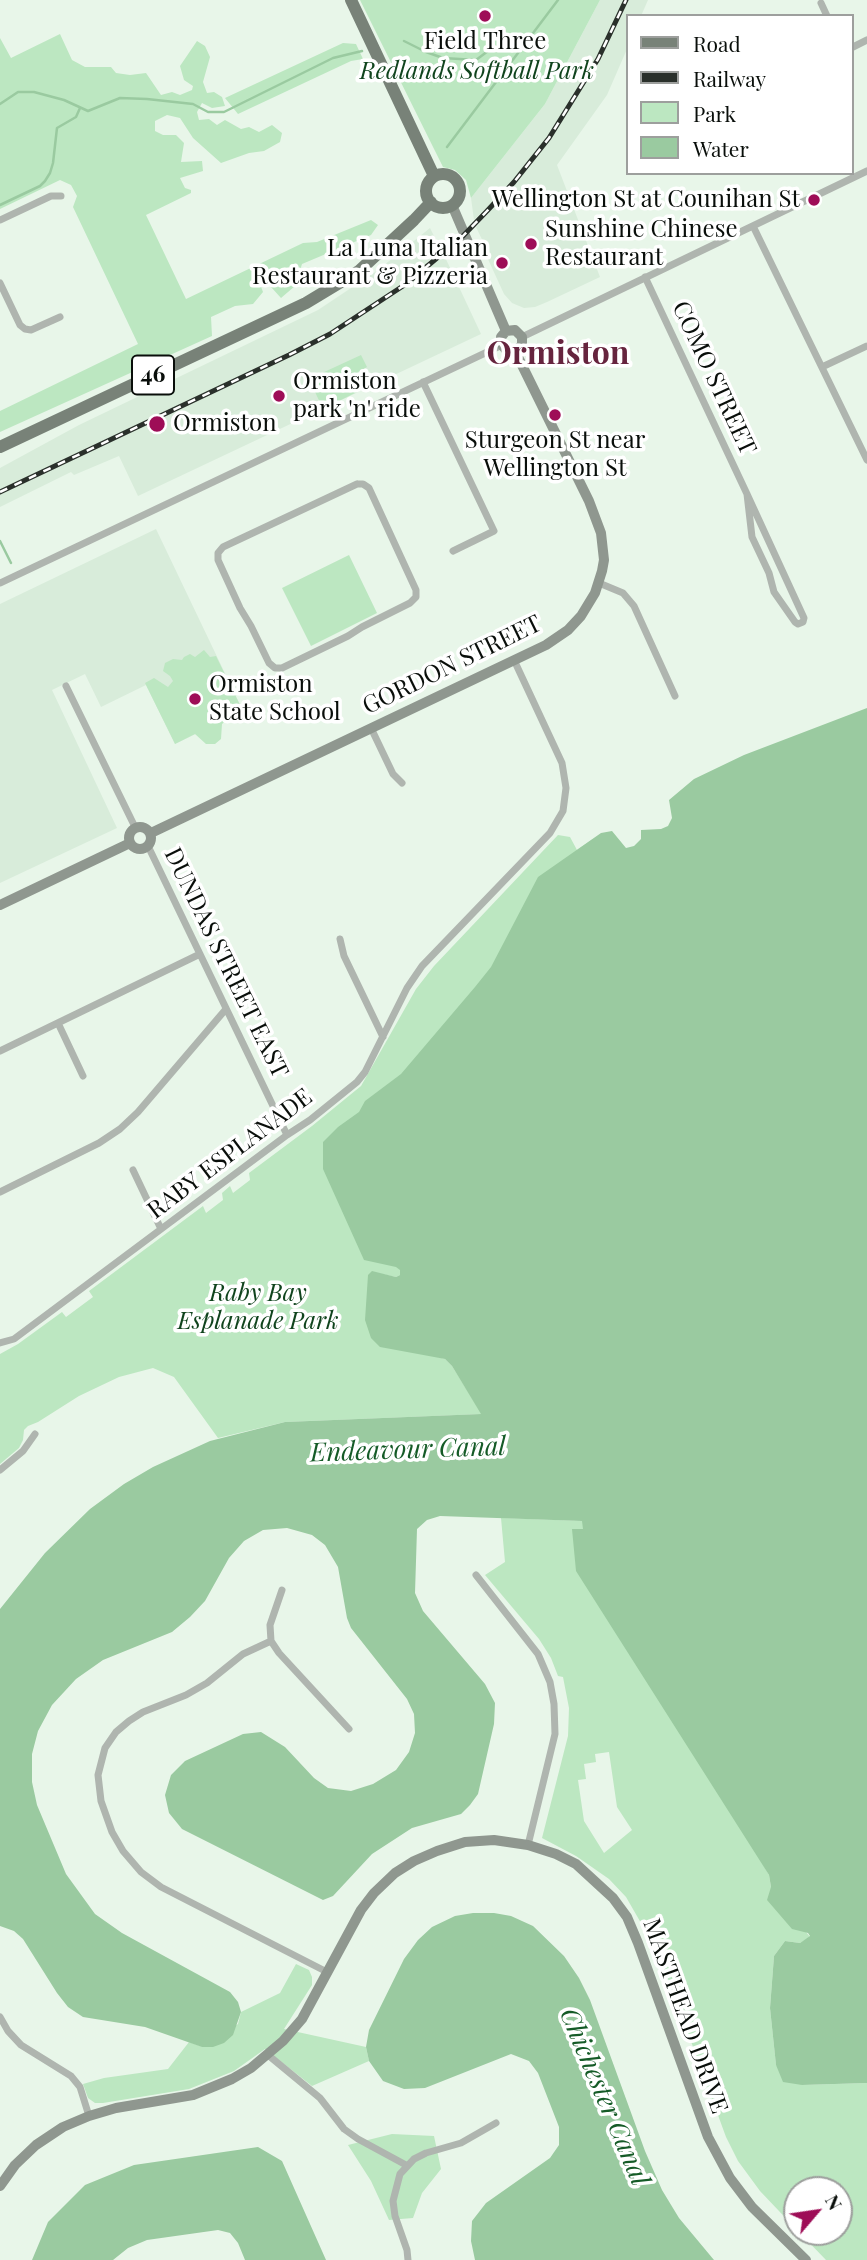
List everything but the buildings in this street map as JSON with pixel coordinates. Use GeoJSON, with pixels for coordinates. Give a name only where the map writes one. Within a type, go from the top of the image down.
{"type":"FeatureCollection","features":[{"type":"Feature","properties":{"kind":"main road"},"geometry":{"type":"LineString","coordinates":[[351,0],[435,176]]}},
{"type":"Feature","properties":{"kind":"main road"},"geometry":{"type":"LineString","coordinates":[[447,174],[457,182],[459,195],[452,205],[441,208],[430,202],[426,188],[435,176],[447,174]]}},
{"type":"Feature","properties":{"kind":"main road","name":"46"},"geometry":{"type":"LineString","coordinates":[[0,447],[306,303],[359,271],[430,202]]}},
{"type":"Feature","properties":{"kind":"street"},"geometry":{"type":"LineString","coordinates":[[821,3],[826,14]]}},
{"type":"Feature","properties":{"kind":"street"},"geometry":{"type":"LineString","coordinates":[[522,337],[867,171]]}},
{"type":"Feature","properties":{"kind":"street"},"geometry":{"type":"LineString","coordinates":[[0,220],[51,196],[61,196]]}},
{"type":"Feature","properties":{"kind":"street"},"geometry":{"type":"LineString","coordinates":[[452,205],[506,331]]}},
{"type":"Feature","properties":{"kind":"street"},"geometry":{"type":"LineString","coordinates":[[753,226],[866,456]]}},
{"type":"Feature","properties":{"kind":"street","name":"COMO STREET"},"geometry":{"type":"LineString","coordinates":[[645,277],[747,494],[804,618],[799,624],[774,592],[769,573],[752,537],[747,494]]}},
{"type":"Feature","properties":{"kind":"street"},"geometry":{"type":"LineString","coordinates":[[0,283],[20,325],[25,329],[31,330],[60,317]]}},
{"type":"Feature","properties":{"kind":"street"},"geometry":{"type":"LineString","coordinates":[[515,330],[522,337],[522,345],[515,351],[508,351],[502,345],[501,337],[506,331],[515,330]]}},
{"type":"Feature","properties":{"kind":"street"},"geometry":{"type":"LineString","coordinates":[[0,583],[502,345]]}},
{"type":"Feature","properties":{"kind":"street"},"geometry":{"type":"LineString","coordinates":[[822,367],[867,346]]}},
{"type":"Feature","properties":{"kind":"street"},"geometry":{"type":"LineString","coordinates":[[515,351],[596,515],[604,560],[599,583],[623,593],[634,606],[675,696]]}},
{"type":"Feature","properties":{"kind":"street"},"geometry":{"type":"LineString","coordinates":[[423,382],[494,531],[453,551]]}},
{"type":"Feature","properties":{"kind":"street"},"geometry":{"type":"LineString","coordinates":[[357,484],[363,484],[369,488],[394,539],[416,590],[416,597],[410,603],[348,636],[275,668],[269,663],[240,608],[218,560],[218,553],[223,547],[300,510],[357,484]]}},
{"type":"Feature","properties":{"kind":"street","name":"GORDON STREET"},"geometry":{"type":"LineString","coordinates":[[151,833],[546,645],[568,630],[590,603],[599,583]]}},
{"type":"Feature","properties":{"kind":"street","name":"RABY ESPLANADE"},"geometry":{"type":"LineString","coordinates":[[0,1343],[14,1339],[310,1120],[357,1082],[365,1072],[407,988],[437,950],[551,833],[563,811],[566,788],[562,763],[514,660]]}},
{"type":"Feature","properties":{"kind":"street","name":"DUNDAS STREET EAST"},"geometry":{"type":"LineString","coordinates":[[66,686],[135,827]]}},
{"type":"Feature","properties":{"kind":"street"},"geometry":{"type":"LineString","coordinates":[[371,728],[393,774],[402,782]]}},
{"type":"Feature","properties":{"kind":"street"},"geometry":{"type":"LineString","coordinates":[[135,827],[146,827],[151,833],[152,840],[148,846],[138,849],[130,843],[130,832],[135,827]]}},
{"type":"Feature","properties":{"kind":"street"},"geometry":{"type":"LineString","coordinates":[[0,905],[130,843]]}},
{"type":"Feature","properties":{"kind":"street","name":"DUNDAS STREET EAST"},"geometry":{"type":"LineString","coordinates":[[148,846],[287,1135]]}},
{"type":"Feature","properties":{"kind":"street"},"geometry":{"type":"LineString","coordinates":[[340,939],[344,956],[383,1037]]}},
{"type":"Feature","properties":{"kind":"street"},"geometry":{"type":"LineString","coordinates":[[0,1051],[200,954]]}},
{"type":"Feature","properties":{"kind":"street"},"geometry":{"type":"LineString","coordinates":[[0,1192],[99,1143],[120,1129],[138,1112],[226,1009]]}},
{"type":"Feature","properties":{"kind":"street"},"geometry":{"type":"LineString","coordinates":[[58,1023],[83,1076]]}},
{"type":"Feature","properties":{"kind":"street"},"geometry":{"type":"LineString","coordinates":[[133,1170],[161,1229]]}},
{"type":"Feature","properties":{"kind":"street"},"geometry":{"type":"LineString","coordinates":[[0,1470],[23,1451],[35,1434]]}},
{"type":"Feature","properties":{"kind":"street"},"geometry":{"type":"LineString","coordinates":[[476,1575],[538,1654],[550,1682],[555,1734],[528,1845]]}},
{"type":"Feature","properties":{"kind":"street"},"geometry":{"type":"LineString","coordinates":[[282,1590],[270,1625],[271,1641],[349,1729]]}},
{"type":"Feature","properties":{"kind":"street"},"geometry":{"type":"LineString","coordinates":[[271,1641],[243,1654],[207,1683],[186,1695],[143,1712],[116,1732],[105,1748],[98,1775],[101,1801],[123,1851],[141,1872],[161,1887],[327,1972]]}},
{"type":"Feature","properties":{"kind":"street","name":"MASTHEAD DRIVE"},"geometry":{"type":"LineString","coordinates":[[0,2186],[15,2165],[36,2145],[63,2127],[116,2108],[202,2092],[232,2080],[268,2055],[302,2019],[361,1910],[395,1873],[437,1850],[465,1842],[494,1840],[528,1845],[556,1854],[576,1864],[613,1898],[627,1917],[638,1943],[708,2137],[730,2178],[752,2207],[806,2260]]}},
{"type":"Feature","properties":{"kind":"street"},"geometry":{"type":"LineString","coordinates":[[0,2017],[21,2045],[71,2076],[80,2087],[89,2116]]}},
{"type":"Feature","properties":{"kind":"street"},"geometry":{"type":"LineString","coordinates":[[268,2055],[320,2098],[344,2129],[406,2165]]}},
{"type":"Feature","properties":{"kind":"street"},"geometry":{"type":"LineString","coordinates":[[408,2260],[393,2202],[400,2174],[406,2165],[426,2154],[461,2143],[496,2123]]}},
{"type":"Feature","properties":{"kind":"shaded area"},"geometry":{"type":"Polygon","coordinates":[[[600,0],[648,0],[642,14],[626,14],[626,51],[607,95],[557,165],[600,277],[535,307],[524,308],[512,303],[504,294],[476,227],[489,213],[485,209],[474,220],[471,198],[545,104],[600,0]]]}},
{"type":"Feature","properties":{"kind":"shaded area"},"geometry":{"type":"Polygon","coordinates":[[[430,228],[441,250],[426,263],[430,267],[444,255],[481,334],[138,496],[119,456],[74,475],[71,472],[0,507],[0,468],[79,425],[318,310],[378,270],[430,228]]]}},
{"type":"Feature","properties":{"kind":"shaded area","name":"Ormiston State School"},"geometry":{"type":"Polygon","coordinates":[[[156,529],[243,711],[175,744],[146,685],[101,707],[85,674],[52,690],[117,828],[0,883],[0,604],[156,529]]]}},
{"type":"Feature","properties":{"kind":"green space","name":"Redlands Softball Park"},"geometry":{"type":"Polygon","coordinates":[[[360,0],[600,0],[545,104],[471,198],[466,180],[455,170],[443,167],[360,0]]]}},
{"type":"Feature","properties":{"kind":"green space"},"geometry":{"type":"Polygon","coordinates":[[[60,34],[72,60],[85,67],[111,67],[116,73],[146,73],[161,95],[172,92],[180,95],[192,90],[193,86],[184,80],[180,66],[197,41],[205,46],[210,57],[203,82],[207,93],[214,92],[222,97],[225,106],[212,108],[202,103],[197,112],[199,120],[209,119],[217,125],[225,120],[241,129],[249,127],[259,132],[272,125],[282,133],[280,142],[264,151],[249,153],[221,163],[193,138],[180,118],[167,115],[155,121],[155,131],[163,135],[176,135],[184,143],[181,162],[202,161],[203,171],[180,178],[191,193],[146,215],[186,299],[303,243],[317,242],[371,220],[378,225],[371,235],[302,264],[295,286],[281,298],[271,287],[273,278],[267,275],[260,284],[263,292],[253,304],[235,306],[211,317],[212,336],[0,432],[0,411],[138,344],[73,207],[77,196],[71,185],[60,180],[0,209],[0,38],[11,58],[60,34]]]}},
{"type":"Feature","properties":{"kind":"green space"},"geometry":{"type":"Polygon","coordinates":[[[343,43],[356,44],[363,59],[351,61],[238,114],[225,98],[343,43]]]}},
{"type":"Feature","properties":{"kind":"green space"},"geometry":{"type":"Polygon","coordinates":[[[361,355],[367,367],[358,372],[365,388],[323,409],[309,379],[361,355]]]}},
{"type":"Feature","properties":{"kind":"green space"},"geometry":{"type":"Polygon","coordinates":[[[349,555],[377,613],[311,646],[282,588],[349,555]]]}},
{"type":"Feature","properties":{"kind":"green space"},"geometry":{"type":"Polygon","coordinates":[[[204,650],[210,657],[216,656],[243,711],[240,717],[222,724],[221,739],[215,744],[206,744],[195,734],[175,744],[145,683],[154,678],[168,687],[173,681],[163,671],[165,663],[173,659],[182,660],[190,654],[195,657],[204,650]]]}},
{"type":"Feature","properties":{"kind":"green space","name":"Raby Bay Esplanade Park"},"geometry":{"type":"Polygon","coordinates":[[[558,835],[570,837],[577,850],[593,839],[400,1269],[400,1275],[396,1277],[372,1272],[438,1357],[445,1359],[452,1366],[482,1414],[285,1422],[218,1438],[174,1377],[153,1368],[119,1377],[79,1396],[28,1426],[24,1430],[19,1448],[0,1464],[0,1354],[62,1312],[66,1317],[93,1297],[89,1291],[203,1206],[206,1213],[223,1200],[222,1193],[230,1186],[233,1193],[250,1180],[249,1173],[361,1086],[416,989],[434,966],[558,835]]]}},
{"type":"Feature","properties":{"kind":"green space"},"geometry":{"type":"Polygon","coordinates":[[[501,1518],[583,1521],[583,1529],[573,1529],[769,1875],[771,1887],[810,1937],[800,1943],[785,1941],[774,1956],[770,2008],[776,2065],[802,2085],[867,2083],[867,2260],[826,2260],[812,2246],[853,2246],[853,2176],[783,2176],[783,2215],[760,2191],[738,2161],[726,2137],[648,1924],[641,1923],[626,1897],[609,1879],[576,1856],[542,1838],[568,1736],[569,1708],[563,1677],[558,1676],[539,1639],[485,1575],[505,1562],[501,1518]],[[609,1752],[595,1754],[596,1762],[584,1764],[586,1779],[578,1780],[584,1821],[604,1853],[632,1830],[617,1807],[609,1752]]]}},
{"type":"Feature","properties":{"kind":"green space"},"geometry":{"type":"Polygon","coordinates":[[[296,1964],[309,1970],[312,1985],[284,2029],[366,2047],[369,2061],[312,2086],[265,2049],[234,2071],[189,2089],[103,2103],[95,2103],[88,2098],[83,2084],[104,2078],[168,2069],[189,2042],[203,2047],[238,2024],[241,2012],[280,1993],[296,1964]]]}},
{"type":"Feature","properties":{"kind":"green space"},"geometry":{"type":"Polygon","coordinates":[[[392,2134],[434,2136],[441,2169],[422,2193],[413,2218],[389,2220],[371,2181],[348,2145],[392,2134]]]}},
{"type":"Feature","properties":{"kind":"water","name":"Endeavour Canal"},"geometry":{"type":"Polygon","coordinates":[[[867,708],[867,2083],[802,2085],[783,2082],[776,2065],[770,2008],[774,1956],[785,1941],[800,1943],[810,1936],[792,1929],[767,1900],[771,1887],[769,1875],[576,1571],[572,1529],[583,1529],[582,1521],[440,1516],[427,1520],[417,1529],[415,1593],[423,1611],[485,1684],[495,1703],[494,1724],[478,1794],[461,1814],[412,1828],[372,1854],[333,1896],[323,1900],[182,1829],[169,1813],[165,1795],[171,1775],[185,1761],[243,1734],[261,1732],[285,1747],[314,1778],[328,1788],[351,1791],[373,1784],[396,1770],[409,1752],[415,1733],[414,1714],[407,1699],[351,1628],[338,1567],[325,1545],[312,1535],[287,1528],[263,1530],[244,1541],[229,1558],[205,1601],[172,1632],[103,1660],[76,1679],[52,1705],[38,1731],[32,1754],[32,1782],[37,1805],[66,1874],[95,1914],[122,1933],[230,1992],[238,2002],[241,2012],[233,2035],[224,2043],[213,2047],[202,2047],[145,2027],[83,2017],[68,2007],[57,1993],[23,1939],[14,1931],[0,1926],[0,1609],[45,1553],[90,1509],[153,1467],[210,1441],[285,1422],[481,1414],[445,1359],[380,1347],[371,1338],[365,1320],[368,1275],[372,1271],[396,1277],[400,1275],[400,1270],[364,1260],[323,1169],[323,1142],[359,1112],[365,1101],[401,1074],[475,987],[491,967],[538,877],[601,833],[612,831],[626,848],[634,846],[641,839],[641,830],[668,826],[672,818],[669,800],[694,779],[744,755],[867,708]]]}},
{"type":"Feature","properties":{"kind":"water","name":"Chichester Canal"},"geometry":{"type":"Polygon","coordinates":[[[473,1913],[511,1916],[533,1926],[564,1956],[590,2000],[662,2190],[679,2218],[714,2260],[475,2260],[471,2241],[472,2221],[486,2203],[550,2158],[559,2145],[559,2127],[538,2073],[529,2061],[511,2054],[425,2088],[404,2089],[383,2081],[369,2061],[366,2047],[369,2030],[404,1959],[418,1940],[432,1927],[455,1916],[473,1913]]]}},
{"type":"Feature","properties":{"kind":"water"},"geometry":{"type":"Polygon","coordinates":[[[258,2147],[282,2161],[326,2260],[245,2260],[238,2243],[230,2233],[218,2230],[147,2240],[128,2248],[113,2260],[32,2260],[48,2222],[85,2185],[134,2165],[258,2147]]]}},
{"type":"Feature","properties":{"kind":"waterway"},"geometry":{"type":"LineString","coordinates":[[447,147],[558,0]]}},
{"type":"Feature","properties":{"kind":"waterway"},"geometry":{"type":"LineString","coordinates":[[404,41],[443,58],[476,60],[492,48],[517,40],[528,40]]}},
{"type":"Feature","properties":{"kind":"waterway"},"geometry":{"type":"LineString","coordinates":[[0,104],[18,92],[34,92],[64,100],[88,111],[120,98],[193,104],[208,112],[224,112],[333,58],[362,51]]}},
{"type":"Feature","properties":{"kind":"waterway"},"geometry":{"type":"LineString","coordinates":[[0,205],[45,181],[53,163],[57,128],[76,117],[80,108]]}},
{"type":"Feature","properties":{"kind":"waterway"},"geometry":{"type":"LineString","coordinates":[[0,541],[11,563]]}},
{"type":"Feature","properties":{"kind":"railway"},"geometry":{"type":"LineString","coordinates":[[0,492],[330,334],[406,284],[462,237],[514,182],[549,138],[598,59],[626,0]]}},
{"type":"Feature","properties":{"kind":"place","name":"Field Three"},"geometry":{"type":"Point","coordinates":[485,16]}},
{"type":"Feature","properties":{"kind":"place","name":"Wellington St at Counihan St"},"geometry":{"type":"Point","coordinates":[814,200]}},
{"type":"Feature","properties":{"kind":"place","name":"Sunshine Chinese Restaurant"},"geometry":{"type":"Point","coordinates":[531,244]}},
{"type":"Feature","properties":{"kind":"place","name":"La Luna Italian Restaurant & Pizzeria"},"geometry":{"type":"Point","coordinates":[502,263]}},
{"type":"Feature","properties":{"kind":"place","name":"Ormiston park 'n' ride"},"geometry":{"type":"Point","coordinates":[279,396]}},
{"type":"Feature","properties":{"kind":"place","name":"Sturgeon St near Wellington St"},"geometry":{"type":"Point","coordinates":[555,415]}},
{"type":"Feature","properties":{"kind":"place","name":"Ormiston"},"geometry":{"type":"Point","coordinates":[157,424]}},
{"type":"Feature","properties":{"kind":"place","name":"Ormiston State School"},"geometry":{"type":"Point","coordinates":[195,699]}},
{"type":"Feature","properties":{"kind":"district","name":"Ormiston"},"geometry":{"type":"Point","coordinates":[558,354]}}]}
